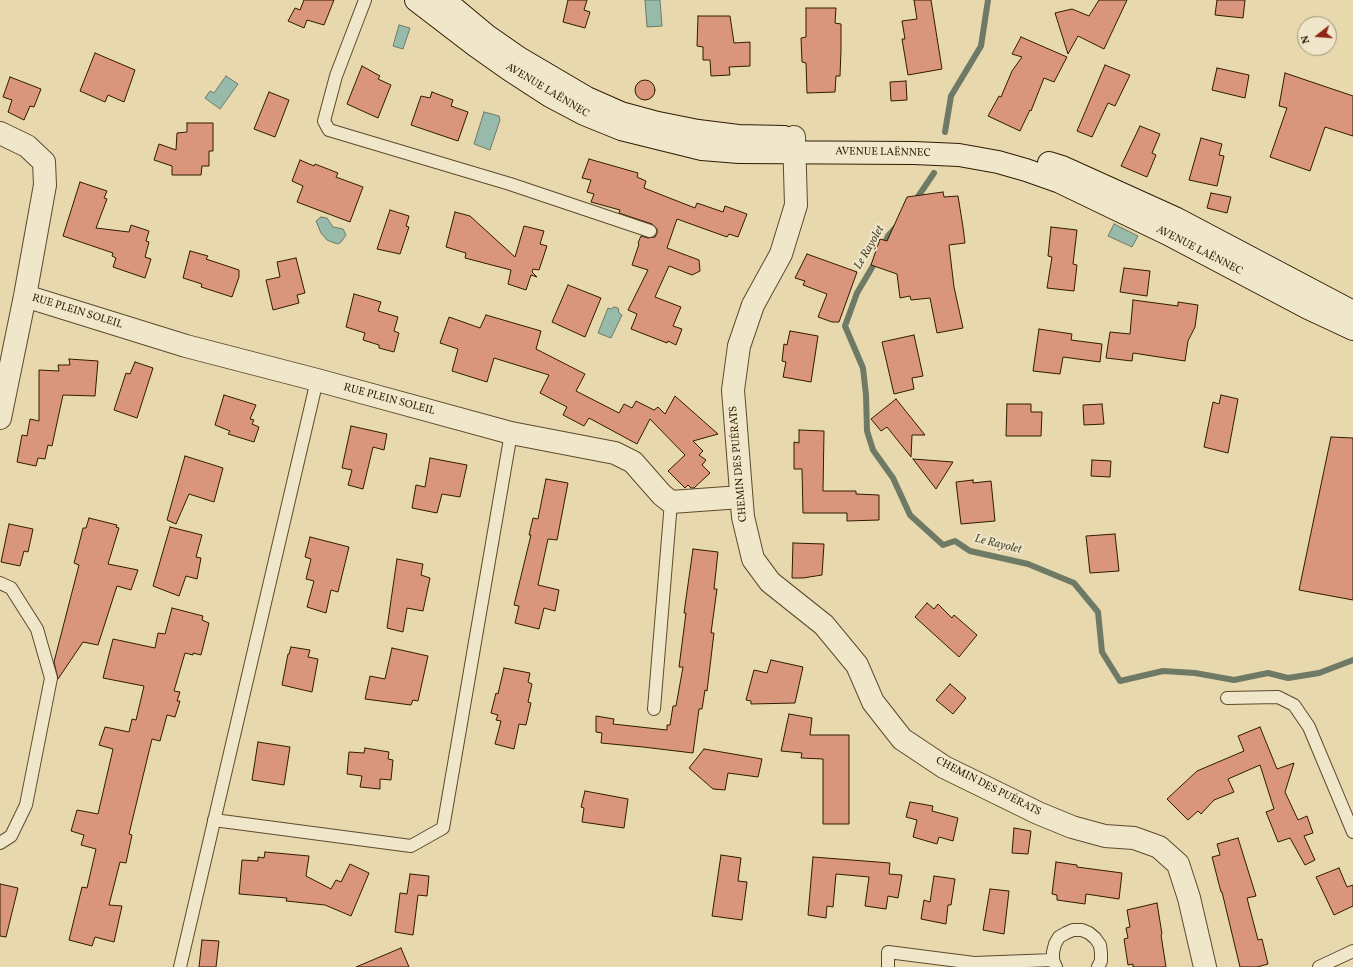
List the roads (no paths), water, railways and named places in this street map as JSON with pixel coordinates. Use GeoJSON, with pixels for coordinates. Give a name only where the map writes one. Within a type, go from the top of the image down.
{"type":"FeatureCollection","features":[{"type":"Feature","properties":{"kind":"street","name":"AVENUE LAËNNEC"},"geometry":{"type":"LineString","coordinates":[[416,0],[442,21],[510,70],[550,96],[584,114],[621,129],[702,148],[739,152],[794,145],[960,141],[992,146],[1030,156],[1062,167],[1177,219],[1353,312]]}},
{"type":"Feature","properties":{"kind":"street","name":"AVENUE LAËNNEC"},"geometry":{"type":"LineString","coordinates":[[444,0],[486,35],[519,58],[587,98],[621,113],[658,123],[698,131],[794,145],[959,155],[998,162],[1026,170],[1060,182],[1168,234],[1308,308],[1353,329]]}},
{"type":"Feature","properties":{"kind":"street"},"geometry":{"type":"LineString","coordinates":[[0,133],[27,146],[44,162],[45,185],[25,296],[0,418]]}},
{"type":"Feature","properties":{"kind":"street","name":"CHEMIN DES PUÉRATS"},"geometry":{"type":"LineString","coordinates":[[794,145],[796,205],[781,254],[753,306],[739,346],[733,390],[743,517],[753,559],[770,582],[824,625],[857,665],[873,702],[902,738],[944,767],[1038,814],[1072,827],[1105,836],[1134,838],[1159,847],[1178,864],[1189,898],[1205,967]]}},
{"type":"Feature","properties":{"kind":"street","name":"RUE PLEIN SOLEIL"},"geometry":{"type":"LineString","coordinates":[[25,296],[186,346],[511,433],[615,453],[633,462],[662,495],[671,502]]}},
{"type":"Feature","properties":{"kind":"street"},"geometry":{"type":"LineString","coordinates":[[671,502],[741,497]]}},
{"type":"Feature","properties":{"kind":"lane"},"geometry":{"type":"LineString","coordinates":[[366,0],[336,76],[324,122],[329,130],[510,184],[650,231]]}},
{"type":"Feature","properties":{"kind":"lane"},"geometry":{"type":"LineString","coordinates":[[180,967],[316,380]]}},
{"type":"Feature","properties":{"kind":"lane"},"geometry":{"type":"LineString","coordinates":[[214,820],[411,846],[443,828],[511,433]]}},
{"type":"Feature","properties":{"kind":"lane"},"geometry":{"type":"LineString","coordinates":[[654,709],[671,502]]}},
{"type":"Feature","properties":{"kind":"lane"},"geometry":{"type":"LineString","coordinates":[[0,583],[11,588],[37,629],[51,678],[26,805],[11,836],[0,843]]}},
{"type":"Feature","properties":{"kind":"lane"},"geometry":{"type":"LineString","coordinates":[[1227,698],[1278,697],[1294,705],[1309,727],[1353,832]]}},
{"type":"Feature","properties":{"kind":"lane"},"geometry":{"type":"LineString","coordinates":[[888,967],[888,952],[974,965],[1055,963],[1053,952],[1055,944],[1059,937],[1073,930],[1082,930],[1089,933],[1100,945],[1101,953],[1098,967]]}},
{"type":"Feature","properties":{"kind":"lane"},"geometry":{"type":"LineString","coordinates":[[1319,967],[1353,951]]}},
{"type":"Feature","properties":{"kind":"waterway","name":"Le Rayolet"},"geometry":{"type":"LineString","coordinates":[[945,132],[951,96],[981,46],[988,0]]}},
{"type":"Feature","properties":{"kind":"waterway","name":"Le Rayolet"},"geometry":{"type":"LineString","coordinates":[[915,201],[934,173]]}},
{"type":"Feature","properties":{"kind":"waterway","name":"Le Rayolet"},"geometry":{"type":"LineString","coordinates":[[883,247],[888,236],[895,228]]}},
{"type":"Feature","properties":{"kind":"waterway","name":"Le Rayolet"},"geometry":{"type":"LineString","coordinates":[[877,259],[857,293],[845,326],[863,368],[866,395],[867,431],[873,450],[893,478],[910,515],[943,545],[955,541],[970,551],[1028,564],[1074,583],[1098,612],[1102,652],[1120,681],[1163,671],[1195,673],[1234,680],[1268,673],[1288,678],[1319,673],[1353,660]]}}]}
